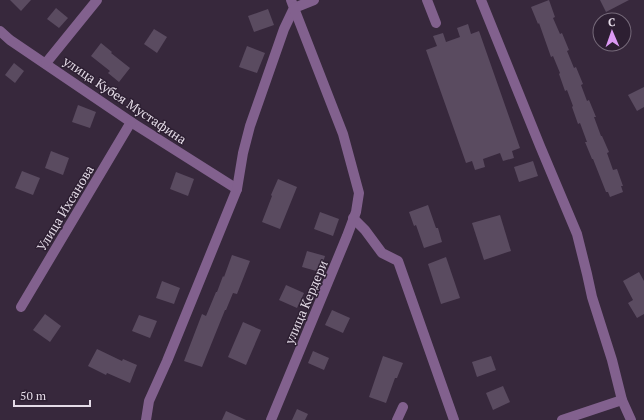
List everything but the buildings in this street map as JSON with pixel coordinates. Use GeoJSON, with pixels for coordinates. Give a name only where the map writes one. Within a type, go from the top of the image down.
{"type":"FeatureCollection","features":[{"type":"Feature","properties":{"kind":"street"},"geometry":{"type":"LineString","coordinates":[[46,63],[97,0]]}},
{"type":"Feature","properties":{"kind":"street"},"geometry":{"type":"LineString","coordinates":[[146,420],[149,401],[168,361],[237,189],[243,152],[250,126],[292,4],[314,0]]}},
{"type":"Feature","properties":{"kind":"street"},"geometry":{"type":"LineString","coordinates":[[427,0],[436,23]]}},
{"type":"Feature","properties":{"kind":"street"},"geometry":{"type":"LineString","coordinates":[[481,0],[577,234],[592,297],[612,360],[622,400],[631,420]]}},
{"type":"Feature","properties":{"kind":"street","name":"улица Кердери"},"geometry":{"type":"LineString","coordinates":[[271,420],[348,236],[356,212],[359,193],[343,134],[292,4]]}},
{"type":"Feature","properties":{"kind":"street","name":"улица Кубея Мустафина"},"geometry":{"type":"LineString","coordinates":[[0,31],[10,40],[131,122],[237,189]]}},
{"type":"Feature","properties":{"kind":"street","name":"Улица Ихсанова"},"geometry":{"type":"LineString","coordinates":[[21,307],[131,122]]}},
{"type":"Feature","properties":{"kind":"street"},"geometry":{"type":"LineString","coordinates":[[353,218],[365,230],[382,253],[398,261],[454,420]]}},
{"type":"Feature","properties":{"kind":"street"},"geometry":{"type":"LineString","coordinates":[[562,420],[622,400]]}},
{"type":"Feature","properties":{"kind":"street"},"geometry":{"type":"LineString","coordinates":[[397,420],[403,407]]}}]}
